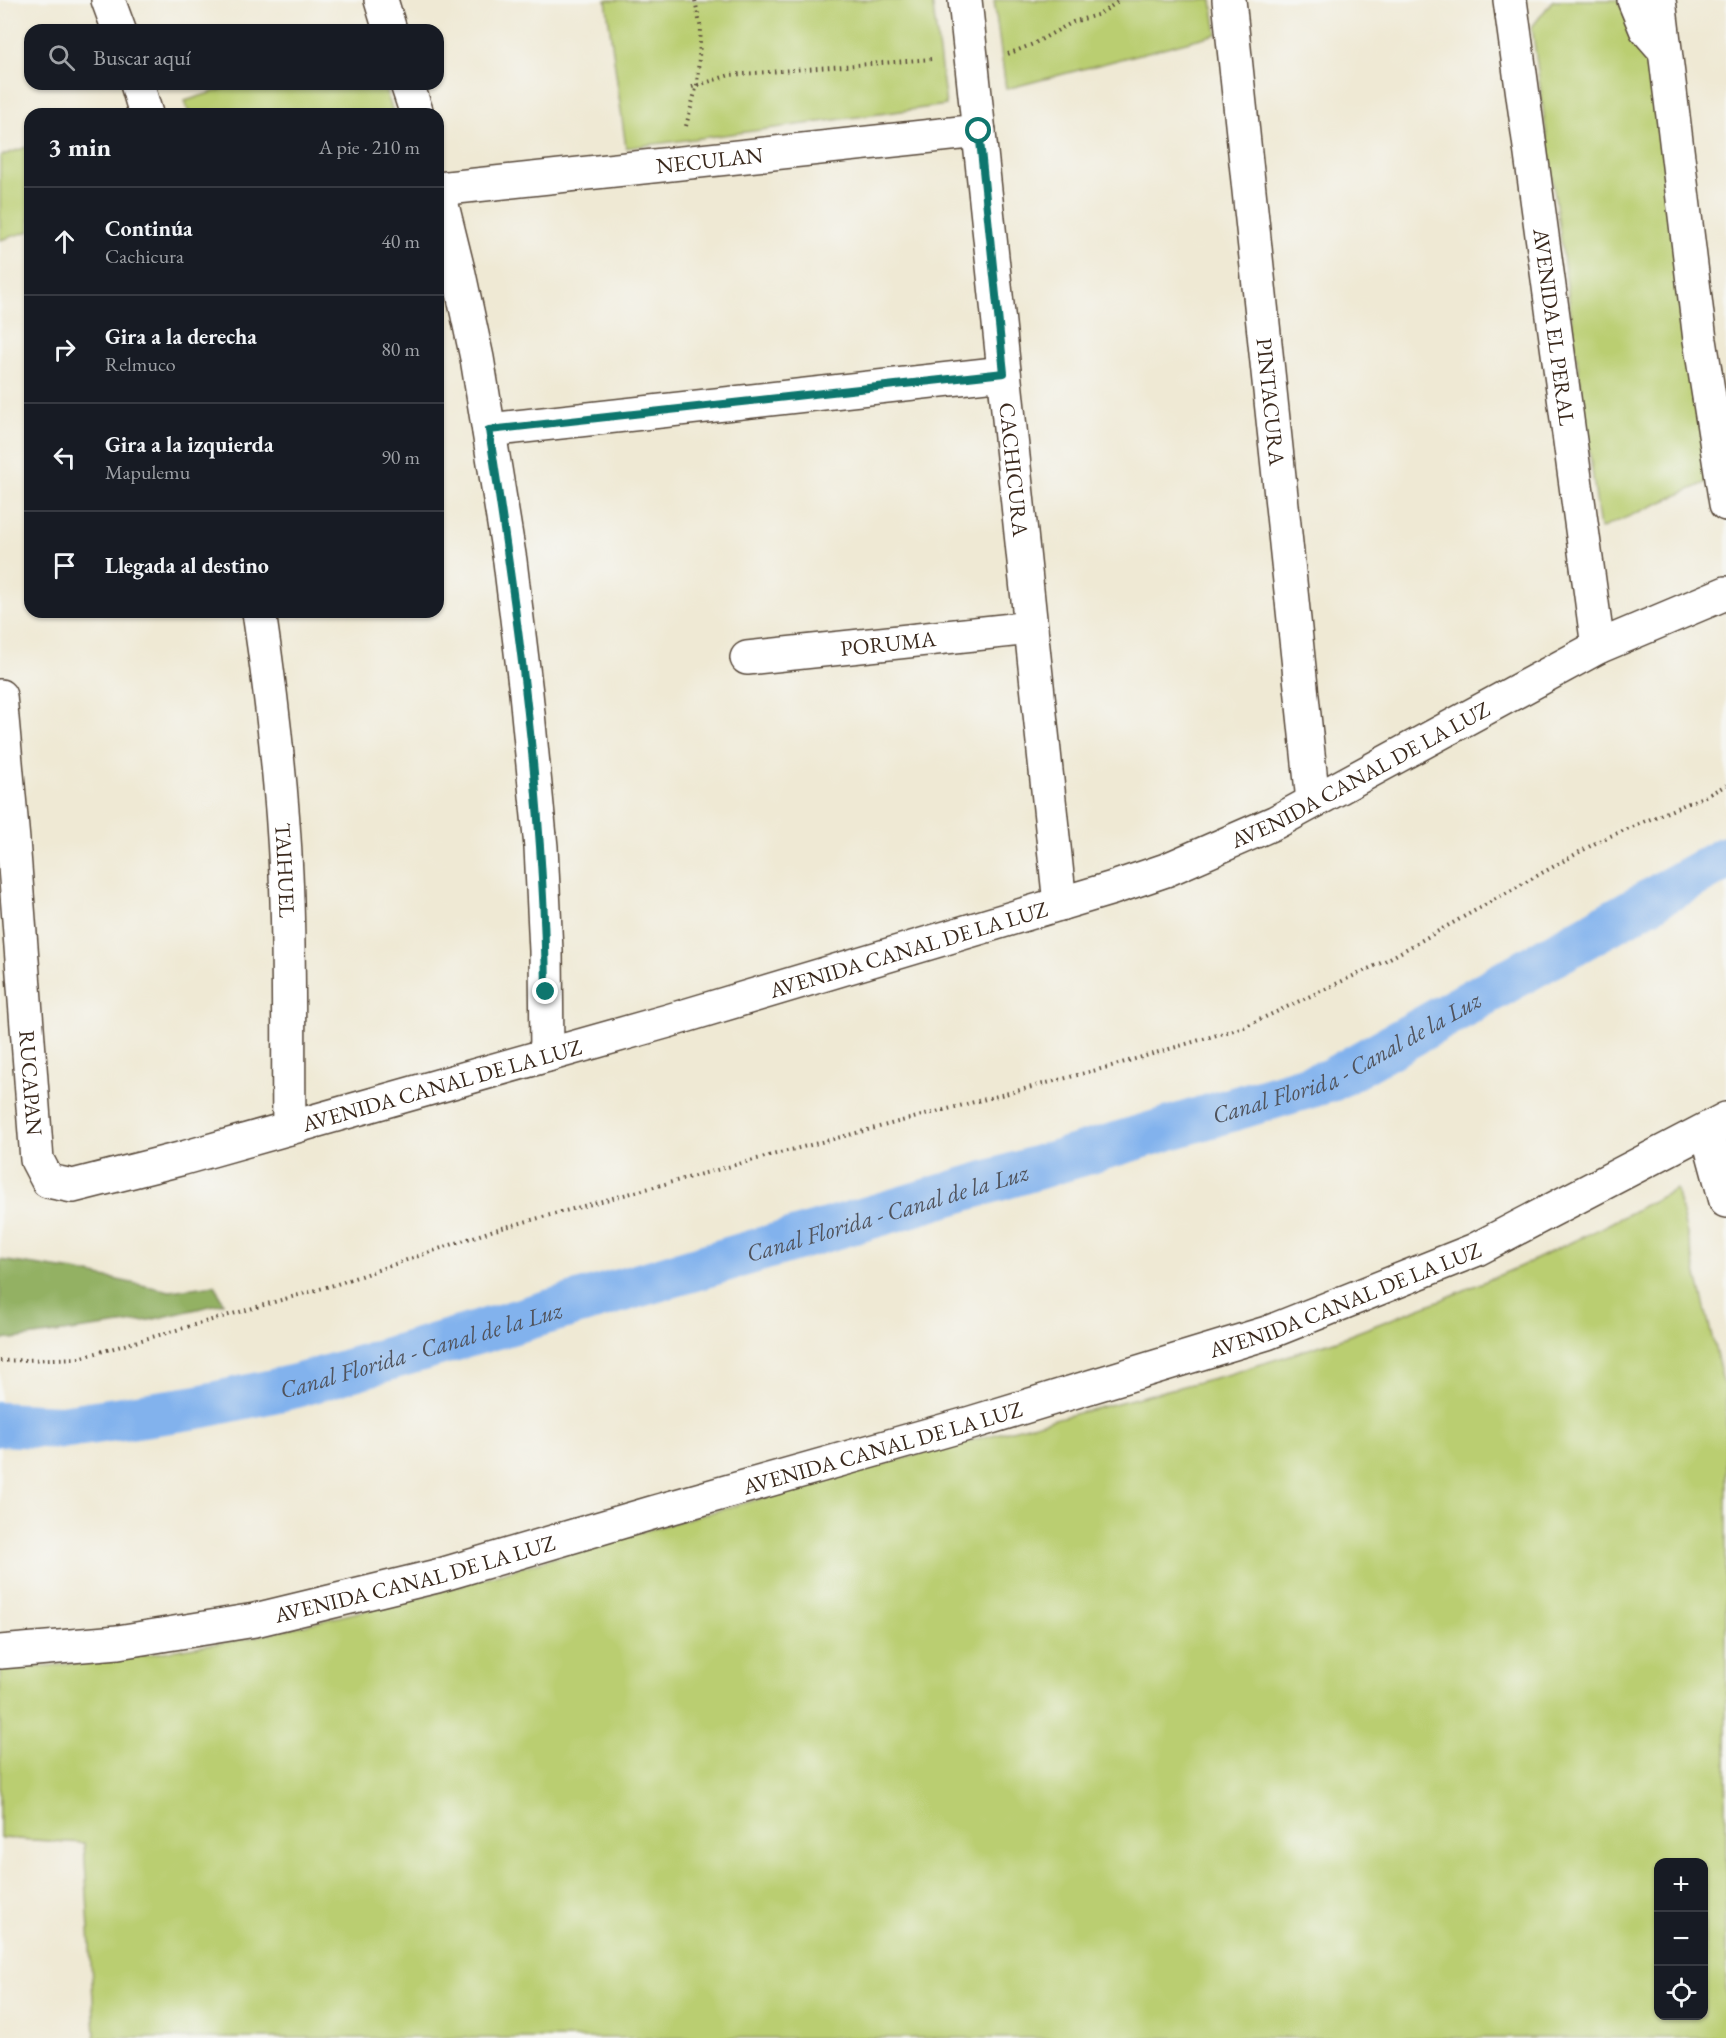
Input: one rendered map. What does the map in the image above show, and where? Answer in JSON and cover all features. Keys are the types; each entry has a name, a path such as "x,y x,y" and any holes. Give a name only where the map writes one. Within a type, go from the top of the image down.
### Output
{"street":[{"path":"108,0 116,24"},
{"path":"381,0 388,24"},
{"name":"CACHICURA","path":"965,0 1060,904"},
{"name":"PINTACURA","path":"1229,0 1313,801"},
{"path":"1634,0 1646,30 1665,51"},
{"path":"1659,0 1700,340 1726,504"},
{"name":"AVENIDA EL PERAL","path":"1512,2 1598,648"},
{"path":"139,90 144,108"},
{"path":"409,90 415,108"},
{"name":"NECULAN","path":"444,188 979,131"},
{"path":"444,213 477,358 510,561 541,847 547,1055"},
{"path":"489,430 1004,373"},
{"name":"AVENIDA CANAL DE LA LUZ","path":"48,1181 73,1186 180,1159 547,1055 1113,888 1177,865 1276,822 1598,648 1726,593"},
{"name":"TAIHUEL","path":"260,618 279,774 286,873 289,972 288,1128"},
{"name":"PORUMA","path":"747,658 1031,628"},
{"name":"RUCAPAN","path":"0,696 37,1160 48,1181"},
{"path":"1716,1125 1726,1201"},
{"name":"AVENIDA CANAL DE LA LUZ","path":"0,1652 118,1642 255,1620 437,1576 971,1423 1233,1344 1267,1333 1475,1250 1716,1125"}],"path":[{"path":"675,164 695,86 701,29 695,0"},
{"path":"695,86 730,75 898,61 994,57 1017,52 1073,22 1100,14 1120,0"},
{"path":"0,1361 79,1358 338,1284 491,1231 1108,1067 1244,1027 1383,962 1601,840 1726,785"}],"green space":[{"path":"606,0 932,0 946,105 626,148"},
{"path":"994,0 1212,0 1217,34 1006,89"},
{"path":"1553,0 1619,0 1637,46 1653,63 1710,481 1600,529 1532,27"},
{"path":"219,90 385,90 392,108 187,108 185,101"},
{"path":"24,148 24,233 0,240 0,156"},
{"path":"1676,1189 1726,1394 1726,2038 94,2038 84,1843 0,1838 0,1670 114,1660 246,1639 421,1597 630,1535 934,1450 1230,1374 1337,1340 1521,1266"},
{"path":"0,1260 75,1271 170,1291 215,1285 223,1303 150,1320 0,1339"}],"waterway":[{"name":"Canal Florida - Canal de la Luz","path":"0,1424 61,1427 198,1407 296,1386 1331,1080 1726,858"}],"route":[{"path":"546,992 541,847 534,770 510,561 489,430 1004,373 979,131"}]}
